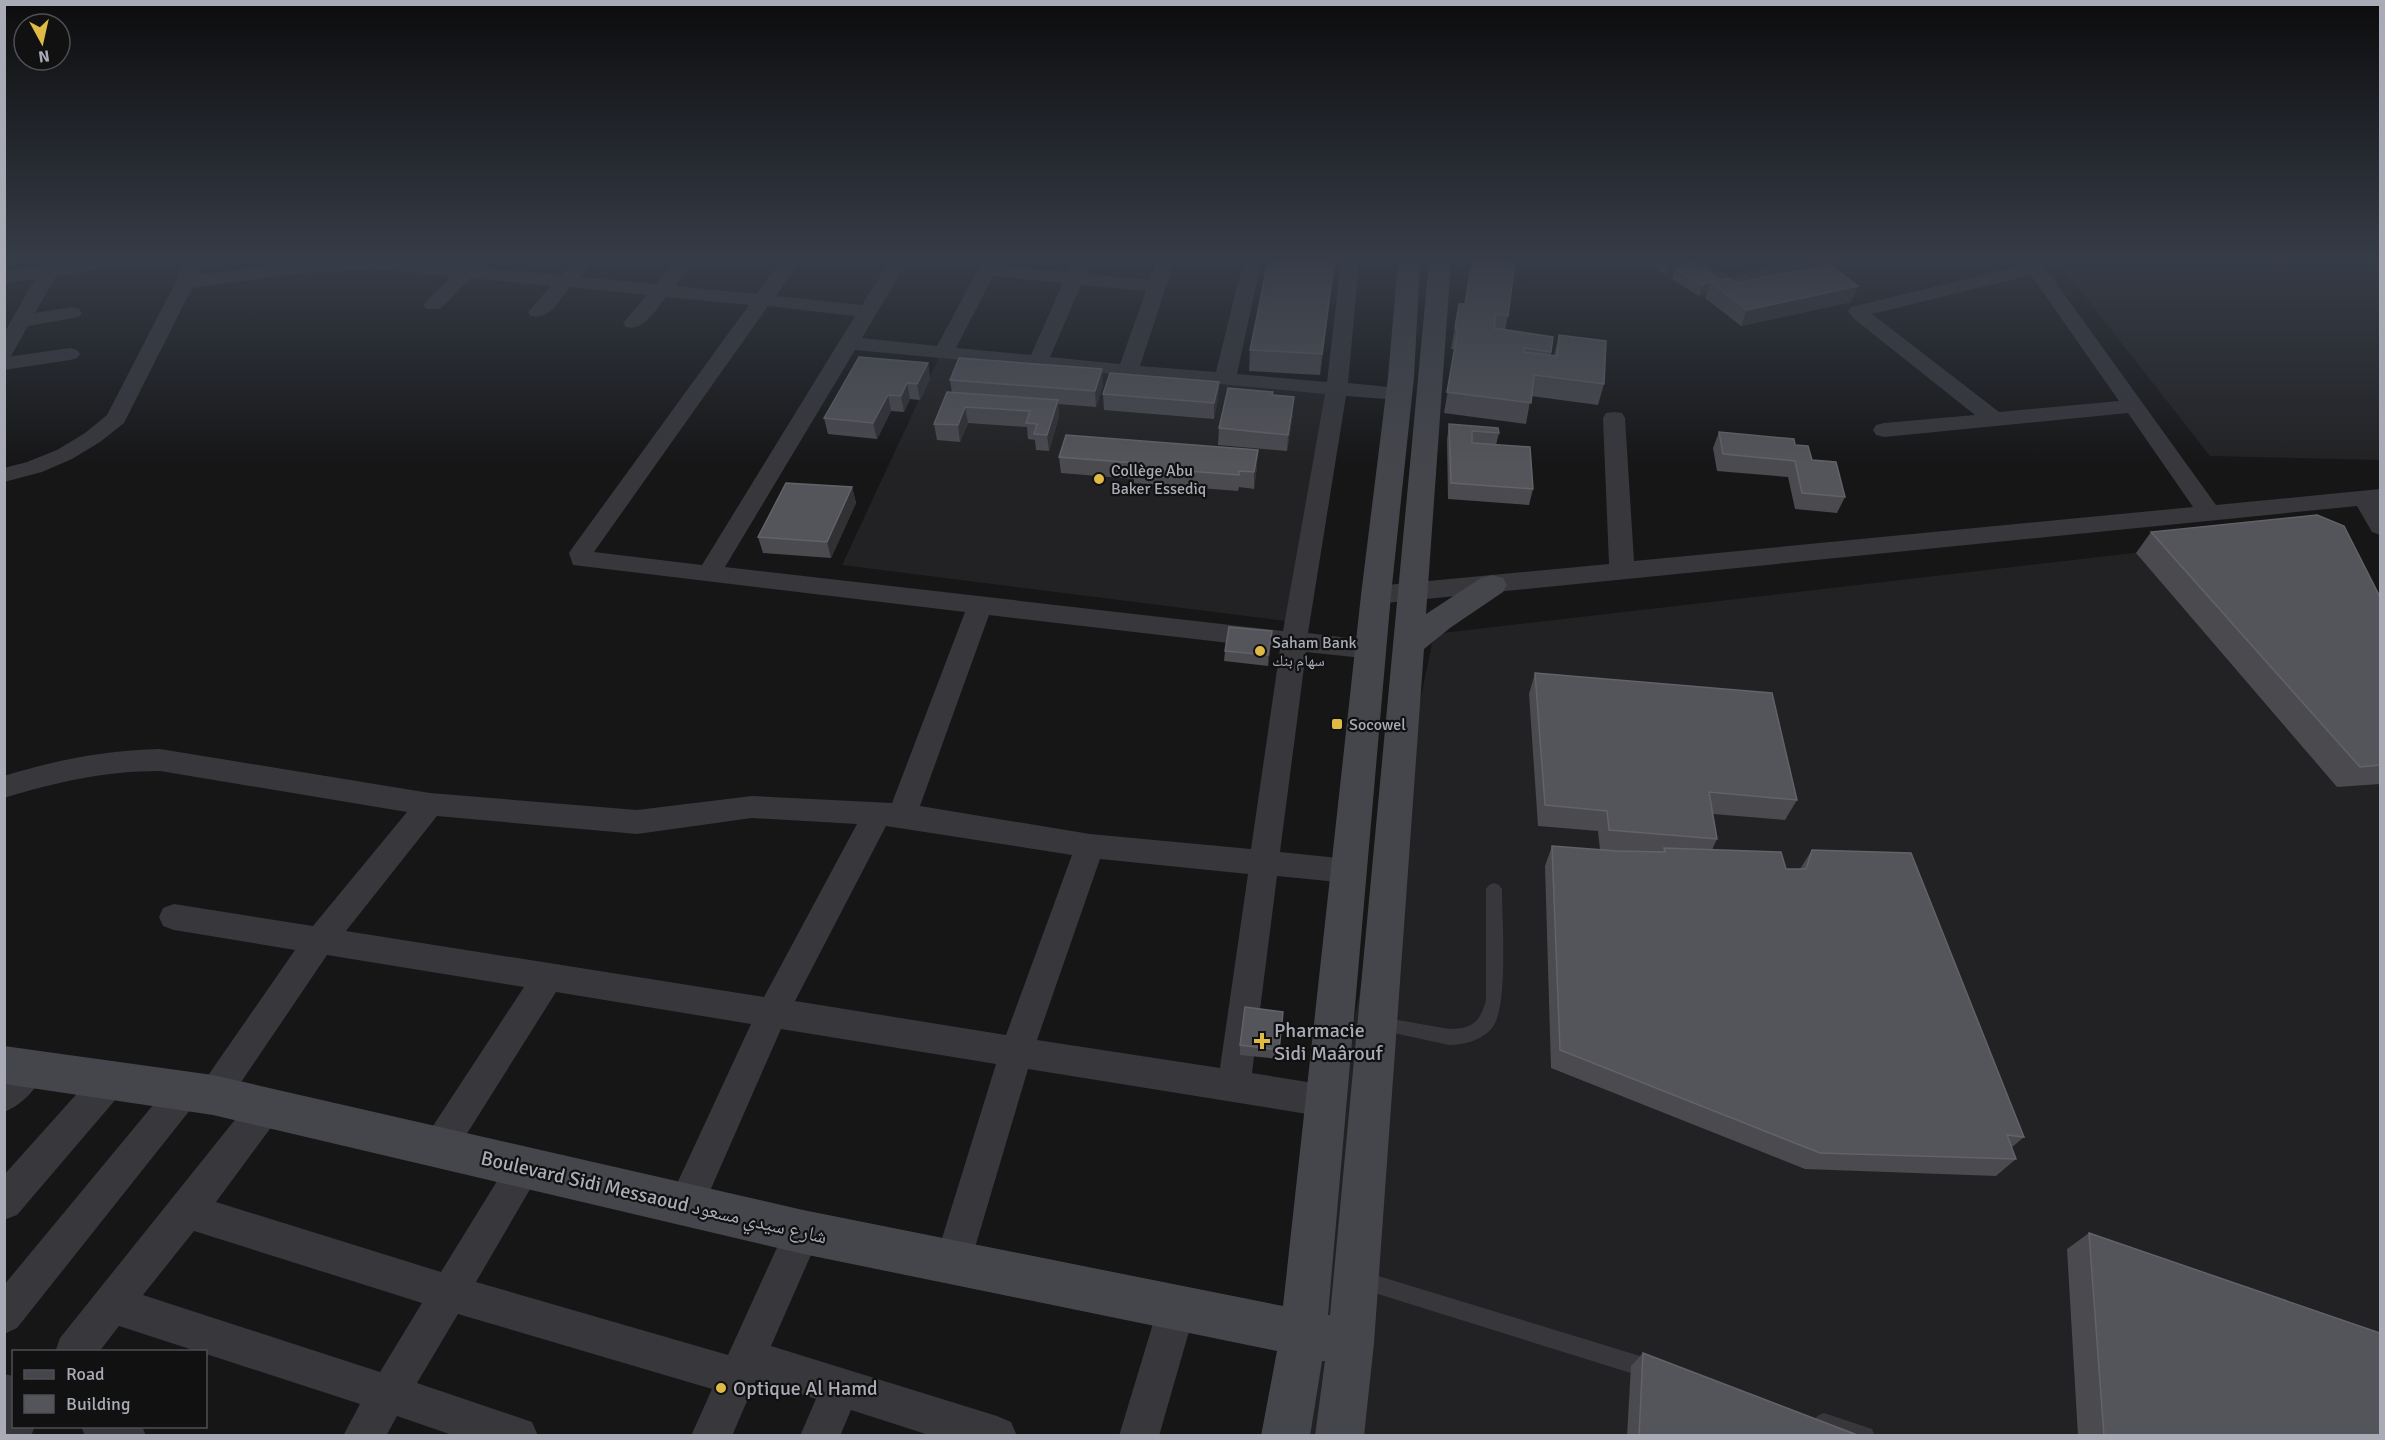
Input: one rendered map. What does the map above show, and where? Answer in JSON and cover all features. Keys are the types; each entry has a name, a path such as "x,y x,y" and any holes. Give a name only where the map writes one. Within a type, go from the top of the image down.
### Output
{"street":[{"path":"4,352 17,329"},
{"path":"4,475 39,464 66,452 102,431 116,418 161,329"},
{"path":"741,329 580,553 582,559 1294,642 1389,648 1439,620 1492,585"},
{"path":"710,573 857,329"},
{"path":"944,352 956,329"},
{"path":"1038,362 1053,329"},
{"path":"1128,371 1142,329"},
{"path":"1225,379 1236,329"},
{"path":"1234,1084 1294,642 1337,388 1343,329"},
{"path":"1339,1436 1351,1343 1378,1023 1389,648 1376,595 1399,394 1404,329"},
{"path":"1285,1436 1303,1335 1348,871 1389,648 1411,591 1434,329"},
{"path":"1879,329 1994,419"},
{"path":"2079,329 2209,512"},
{"path":"849,342 1128,371 1399,394"},
{"path":"4,364 70,354"},
{"path":"1884,430 2133,406"},
{"path":"1614,418 1622,572"},
{"path":"1376,595 2373,497 2380,527"},
{"path":"686,1203 772,1013 890,815 980,606"},
{"path":"4,787 54,771 91,764 123,759 160,760 430,804 637,822 752,807 786,807 890,815 1090,846 1348,871"},
{"path":"4,1316 199,1093 430,804"},
{"path":"954,1261 1017,1050 1090,846"},
{"path":"174,917 548,978 1234,1084 1326,1101"},
{"path":"439,1148 548,978"},
{"name":"Boulevard Sidi Messaoud شارع سيدي مسعود","path":"13,1076 110,1081 199,1093 686,1203 803,1232 1351,1343"},
{"path":"4,1202 110,1081"},
{"path":"76,1350 187,1211 266,1107"},
{"path":"363,1436 525,1167"},
{"path":"187,1211 449,1293 743,1368 840,1387 932,1426 997,1436"},
{"path":"711,1436 803,1232"},
{"path":"111,1304 518,1436"},
{"path":"1139,1436 1178,1308"},
{"path":"820,1436 840,1387"},
{"path":"106,1428 126,1436"}],"lane":[{"path":"1378,1023 1449,1036 1461,1036 1482,1028 1493,1010 1494,889"},
{"path":"1356,1278 1672,1376"},
{"path":"1808,1418 1864,1436"}],"shaded area":[{"path":"2111,329 2380,329 2380,460 2210,456"},
{"name":"Collège Abu Baker Essediq","path":"939,357 1330,392 1294,622 842,565"},
{"path":"2332,530 2380,630 2380,1435 1268,1436 1434,634"}],"building":[{"path":"1254,329 1325,329 1322,354 1250,350"},
{"path":"1458,329 1502,329 1553,337 1551,352 1524,348 1524,352 1557,356 1559,335 1606,341 1604,384 1534,375 1531,403 1447,392"},
{"path":"859,357 928,363 917,384 907,383 901,396 888,395 873,423 824,418"},
{"path":"959,358 1102,369 1095,391 950,380"},
{"path":"1110,373 1219,382 1214,403 1103,394"},
{"path":"1228,388 1273,392 1272,395 1294,397 1288,435 1219,428"},
{"path":"947,392 1058,400 1047,435 1034,434 1037,424 1026,423 1030,411 965,407 958,425 934,424"},
{"path":"1449,424 1498,428 1499,433 1472,431 1472,443 1530,447 1533,489 1451,483"},
{"path":"1719,432 1794,439 1795,445 1808,446 1812,460 1836,462 1845,497 1802,493 1795,461 1723,454"},
{"path":"1066,435 1258,450 1254,472 1239,471 1239,475 1134,467 1135,463 1059,457"},
{"path":"786,483 852,487 827,542 758,537"},
{"path":"2317,515 2344,526 2380,597 2380,765 2360,767 2151,532"},
{"path":"1229,627 1272,631 1268,655 1225,651"},
{"path":"1535,673 1772,693 1797,800 1709,792 1717,839 1609,830 1607,811 1545,805"},
{"path":"1552,846 1617,851 1665,852 1664,848 1781,852 1786,869 1806,869 1812,850 1911,853 2024,1137 2007,1135 2016,1159 1820,1153 1560,1050"},
{"path":"1245,1007 1283,1012 1279,1050 1240,1045"},
{"path":"2089,1233 2380,1333 2380,1436 2104,1436"},
{"path":"1643,1353 1860,1436 1639,1436"}],"place":[{"name":"Collège Abu Baker Essediq","path":"1099,479"},
{"name":"Saham Bank سهام بنك","path":"1260,651"},
{"name":"Socowel","path":"1337,724"},
{"name":"Pharmacie Sidi Maârouf","path":"1262,1041"},
{"name":"Optique Al Hamd","path":"721,1388"}]}
